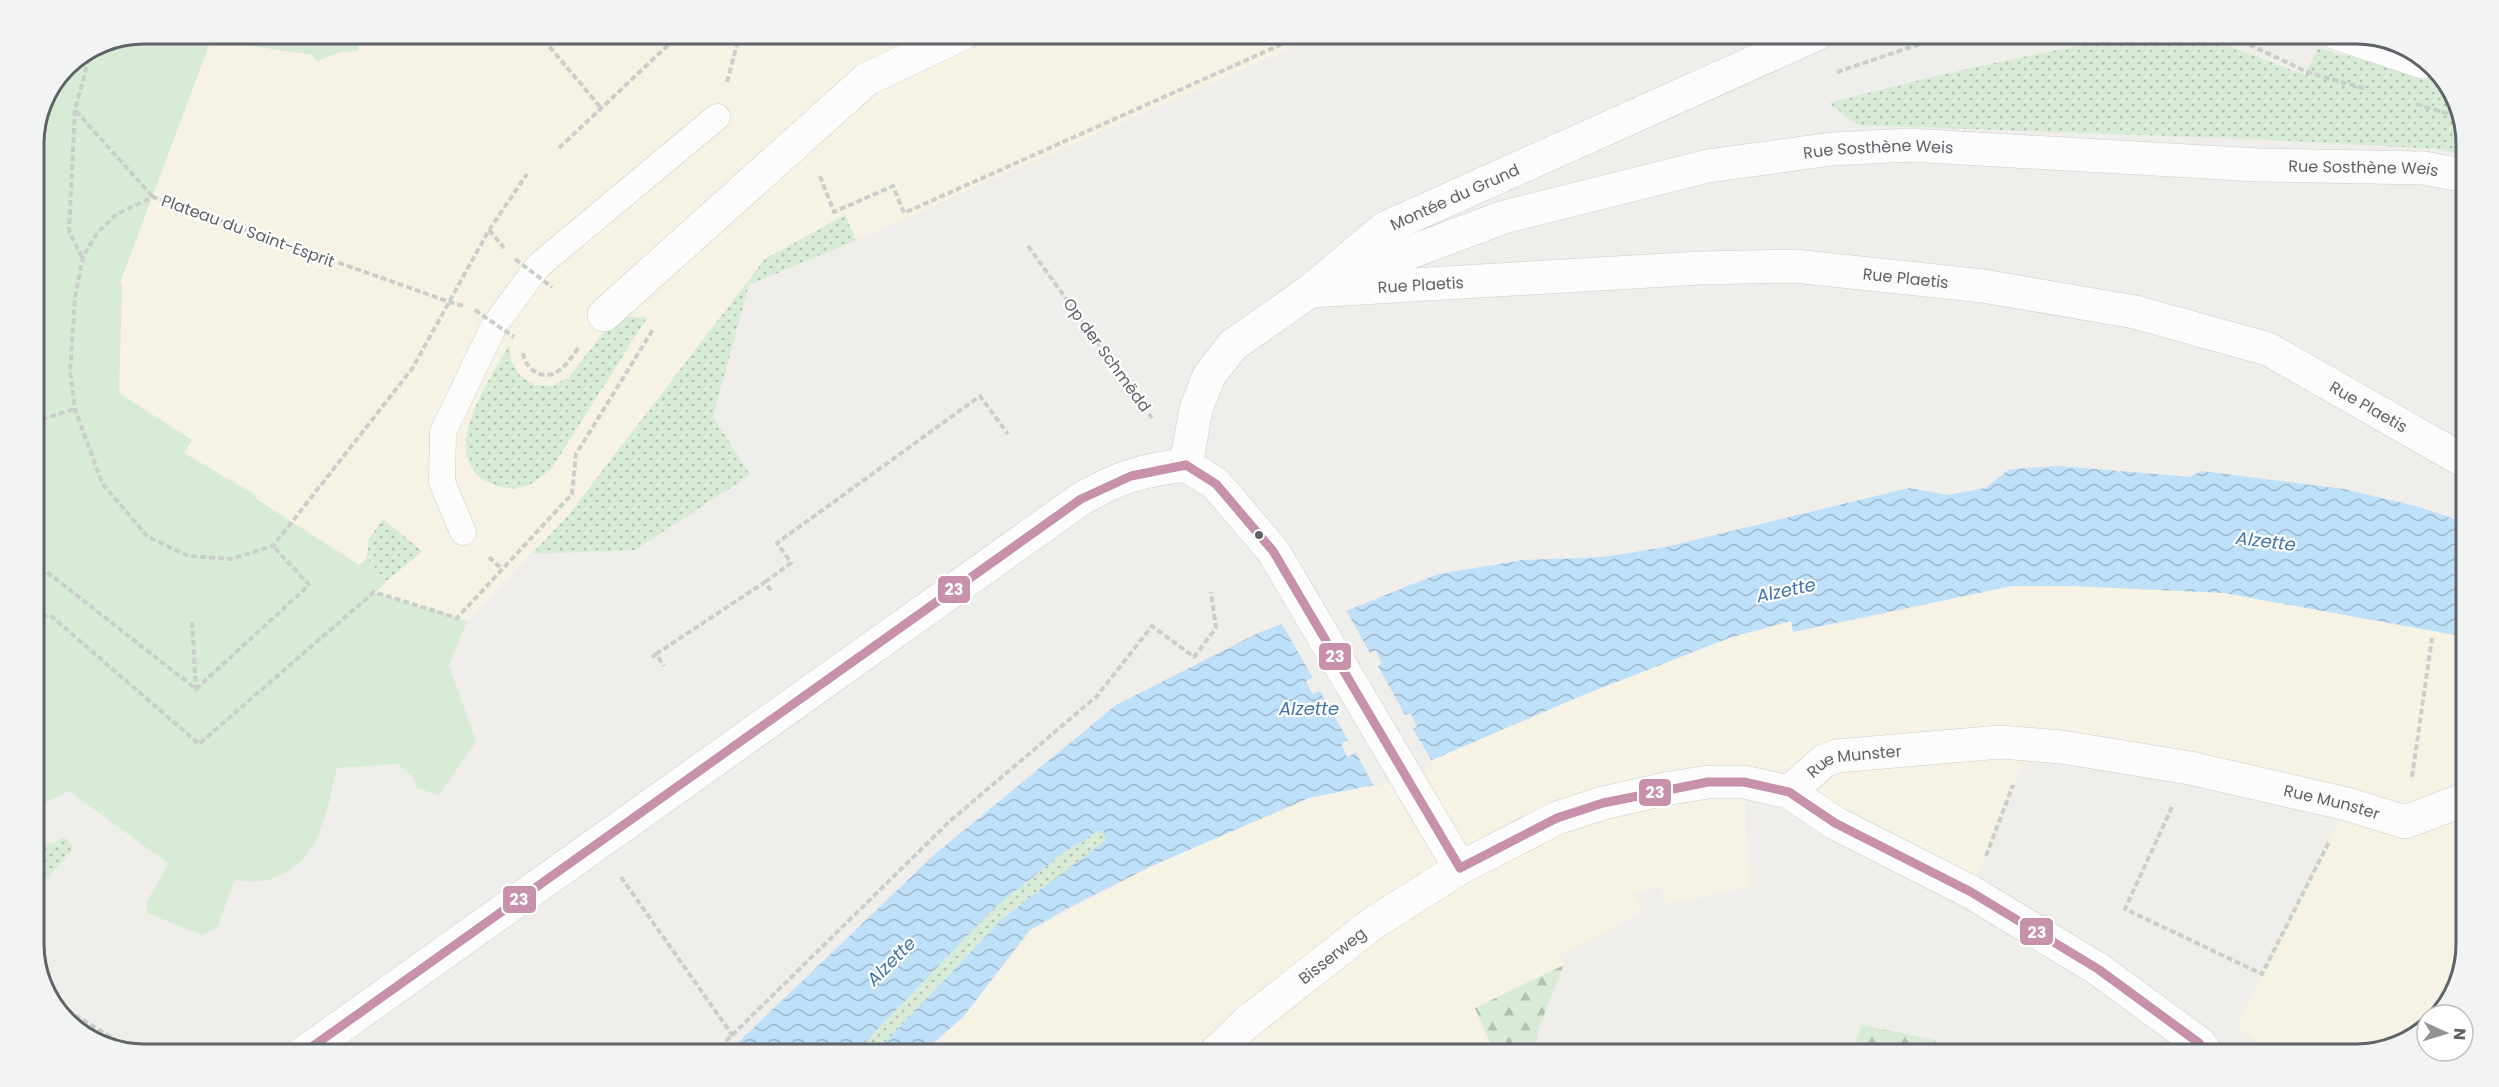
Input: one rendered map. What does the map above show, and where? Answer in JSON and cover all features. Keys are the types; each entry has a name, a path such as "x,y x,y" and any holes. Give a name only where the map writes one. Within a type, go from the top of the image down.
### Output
{"street":[{"path":"604,315 867,79 941,44"},
{"name":"Montée du Grund","path":"1186,465 1196,410 1209,376 1233,345 1310,291 1385,228 1795,44"},
{"path":"2371,45 2402,55"},
{"name":"Rue Sosthène Weis","path":"1310,291 1504,217 1708,166 1832,149 1909,145 2258,165 2424,168 2455,174"},
{"name":"Rue Plaetis","path":"1310,291 1700,268 1795,266 1983,286 2135,312 2268,349 2455,456"},
{"path":"316,1044 1081,499 1116,479 1156,468 1186,465 1216,484 1239,508 1273,551 1460,868"},
{"name":"Rue Munster","path":"1460,868 1557,818 1603,803 1654,791 1708,782 1744,782 1789,792 1824,761 1837,756 2000,742 2062,747 2190,768 2347,804 2405,822"},
{"path":"1789,792 1835,824 1971,892 2098,969 2199,1044"},
{"path":"2405,822 2456,803"},
{"name":"Bisserweg","path":"1224,1044 1245,1024 1372,924 1460,868"}],"lane":[{"path":"462,532 442,482 443,432 494,326 538,266 717,117"}],"path":[{"path":"547,44 602,108"},
{"path":"559,148 669,44"},
{"path":"717,117 737,44"},
{"path":"843,209 893,186 904,213 1282,44"},
{"path":"83,258 69,231 75,110 88,60"},
{"path":"75,110 153,197"},
{"path":"196,689 309,585 273,546 412,369 447,301 489,230 527,174"},
{"name":"Plateau du Saint-Esprit","path":"273,546 231,560 188,556 147,536 102,483 75,409 70,372 75,297 83,258 98,233 117,214 153,197 475,310 514,338"},
{"path":"489,230 514,259 552,287"},
{"name":"Op der Schmëdd","path":"1028,246 1186,465"},
{"path":"44,616 50,615 199,744 374,592 457,618 572,494 576,454 655,325"},
{"path":"524,345 523,356 528,366 536,373 547,375 558,372"},
{"path":"664,666 654,656 791,563 777,543 980,396 1008,434"},
{"path":"44,419 75,409"},
{"path":"44,570 196,689"},
{"path":"765,582 772,592"},
{"path":"724,1044 950,821 1097,696 1152,626 1194,657 1216,628 1211,592"},
{"path":"192,622 196,689"},
{"path":"2405,822 2433,638"},
{"path":"2190,768 2125,909 2262,974 2347,804"},
{"path":"1990,846 2007,801"},
{"path":"596,843 733,1036"},
{"path":"73,1014 106,1036"}],"shaded area":[{"path":"210,44 238,44 313,55 317,61 341,52 358,51 358,44 1299,44 856,240 846,215 765,259 570,513 467,621 374,592 422,552 369,539 367,558 359,565 184,453 191,441 119,393 122,284 120,283"},
{"path":"2012,586 2071,586 2224,593 2456,635 2456,944 2454,963 2439,999 2436,1003 2415,1003 2415,1024 2394,1036 2369,1043 2258,1044 2238,1026 2347,804 2029,745 1971,892 1744,782 1749,887 1667,904 1660,886 1634,894 1641,912 1559,956 1564,965 1475,1008 1491,1044 932,1044 963,1017 1031,930 1152,866 1309,798 1374,785 1576,698 1729,638 1792,621 1793,631 1845,623"}],"green space":[{"path":"210,44 120,283 122,284 119,393 192,440 184,453 256,495 255,498 359,565 367,558 386,582 375,593 467,621 449,665 476,742 439,795 416,788 415,779 398,764 337,768 320,832 303,859 291,869 271,879 256,882 235,879 217,928 202,935 147,913 147,901 169,864 69,791 44,803 44,137 47,118 54,99 64,83 78,68 93,57 124,45"},
{"path":"238,44 358,44 358,51 341,52 317,61 313,55"},
{"path":"2089,44 2224,44 2305,75 2318,48 2431,78 2439,88 2450,111 2454,124 2455,153 2438,149 2251,139 1857,125 1829,103 1909,82"},
{"path":"845,215 856,240 749,285 713,416 750,475 635,550 532,554 570,513 765,259"},
{"path":"604,315 647,318 551,469 533,483 520,488 498,486 478,475 468,460 466,442 470,422 489,380 509,345 511,360 519,375 535,385 552,386 569,377 603,333"},
{"path":"383,519 422,551 386,582 367,558 369,539"},
{"path":"1098,831 1103,831 1107,840 1002,919 883,1044 864,1044 994,908 1063,853"},
{"path":"64,837 74,848 44,882 44,842 51,844"},
{"path":"1564,965 1539,1027 1536,1044 1491,1044 1475,1008"},
{"path":"1862,1025 1935,1040 1937,1044 1855,1044"}],"water":[{"name":"Alzette","path":"2059,466 2190,477 2201,471 2344,489 2416,506 2455,519 2456,635 2224,593 2071,586 2012,586 1793,632 1791,621 1729,638 1576,698 1374,785 1309,798 1152,866 1030,930 963,1017 932,1044 883,1044 1002,919 1106,840 1103,831 1098,831 1063,853 994,908 864,1044 736,1044 934,855 1116,705 1258,633 1282,624 1346,611 1438,574 1523,560 1603,557 1666,547 1909,488 1948,495 1985,488 2010,469"}],"pier":[{"path":"1345,608 1370,653 1376,650 1382,664 1378,666 1405,715 1411,713 1417,727 1413,729 1434,765 1375,788 1356,753 1347,757 1341,743 1348,740 1320,691 1312,694 1306,681 1313,678 1280,621"}],"transit line":[{"name":"23","path":"1186,465 1216,484 1273,551 1460,868"},
{"name":"23","path":"316,1044 1081,499 1131,476 1186,465"},
{"name":"23","path":"1460,868 1557,818 1603,803 1708,782 1744,782 1789,792 1835,823 1971,892 2098,969 2200,1044"}]}
